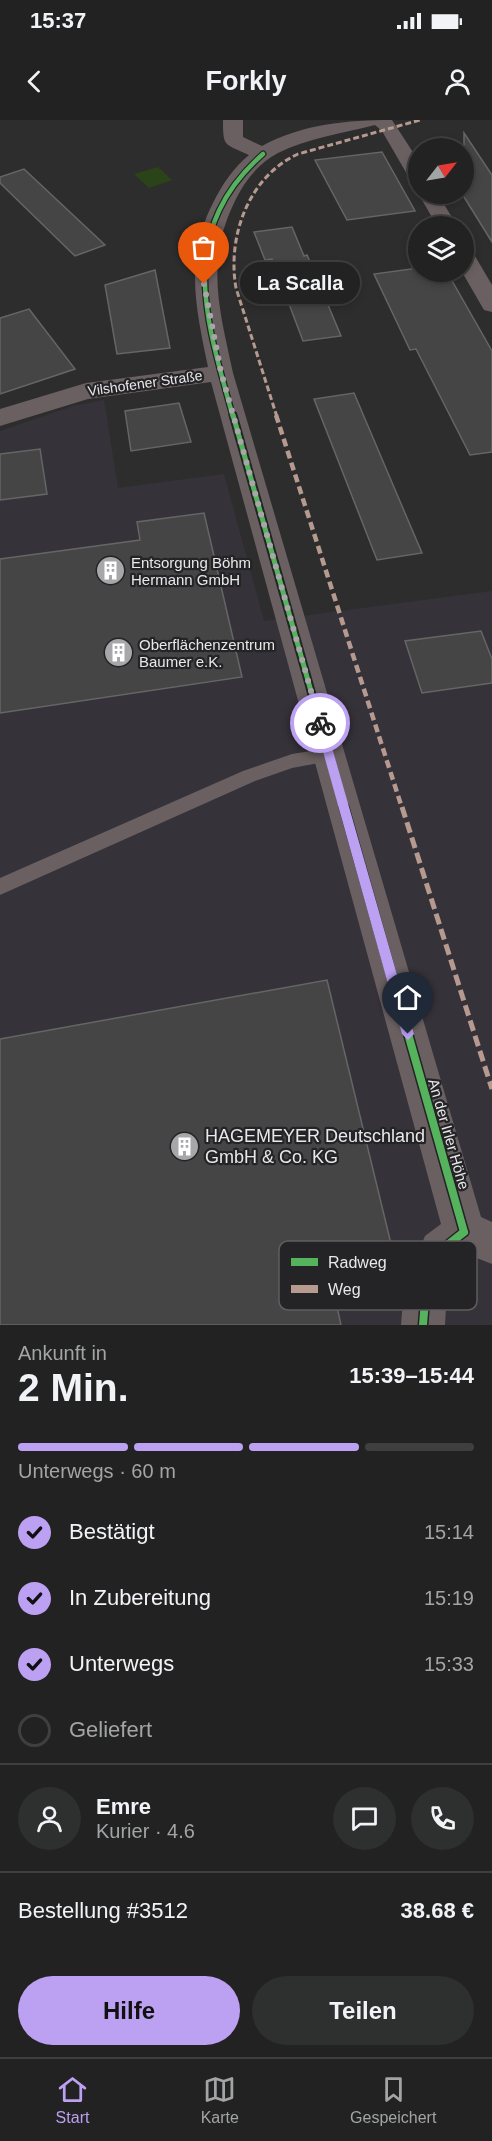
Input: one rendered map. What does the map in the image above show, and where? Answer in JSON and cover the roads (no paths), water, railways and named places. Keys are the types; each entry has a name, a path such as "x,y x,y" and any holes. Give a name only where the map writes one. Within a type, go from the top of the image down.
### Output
{"street":[{"path":"233,120 233,140 263,154 306,138 371,120"},
{"path":"381,120 390,128 408,160"},
{"name":"An der Irler Höhe","path":"263,154 252,162 232,187 220,208 208,239 204,284 221,372 329,755 478,1238"},
{"path":"474,274 492,305"},
{"name":"Vilshofener Straße","path":"0,418 86,391 221,372"},
{"name":"An der Irler Höhe","path":"423,1325 424,1310"}],"lane":[{"path":"0,887 249,776 292,761 329,755"}],"place":[{"name":"La Scalla","path":"204,284"},
{"name":"Entsorgung Böhm Hermann GmbH","path":"110,571"},
{"name":"Oberflächenzentrum Baumer e.K.","path":"118,653"},
{"name":"HAGEMEYER Deutschland GmbH & Co. KG","path":"184,1146"}]}
